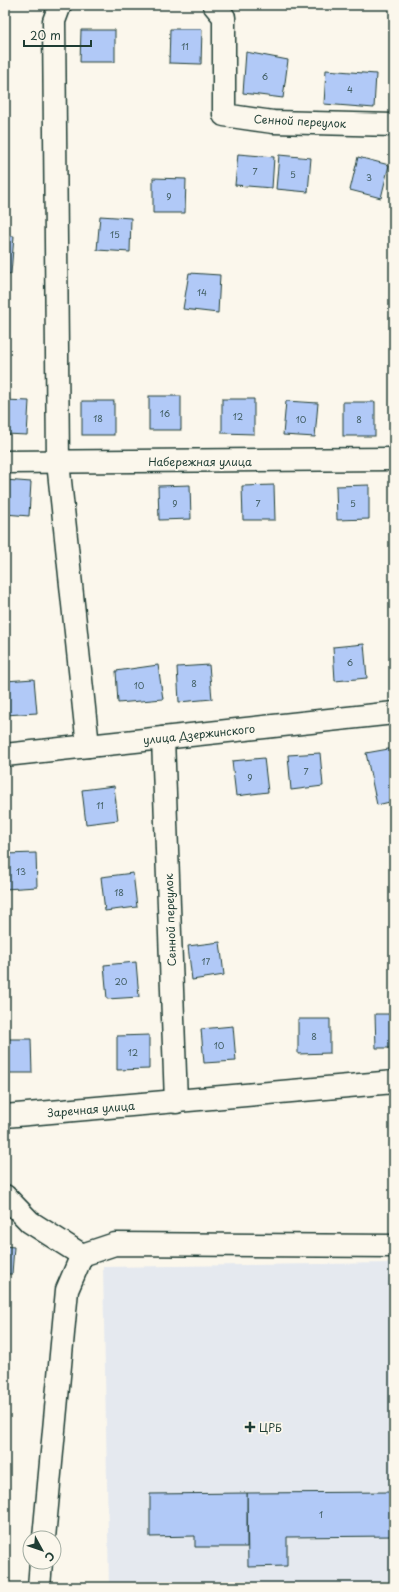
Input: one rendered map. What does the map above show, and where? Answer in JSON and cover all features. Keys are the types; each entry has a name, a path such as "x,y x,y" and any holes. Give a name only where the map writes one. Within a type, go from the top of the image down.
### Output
{"street":[{"path":"60,5 54,21 58,462 88,746"},
{"name":"Сенной переулок","path":"214,5 224,17 224,115 273,122 394,125"},
{"name":"Набережная улица","path":"5,462 394,460"},
{"name":"улица Дзержинского","path":"5,755 394,713"},
{"name":"Сенной переулок","path":"164,738 176,1102"},
{"name":"Заречная улица","path":"5,1116 394,1082"},
{"path":"5,1196 30,1222 82,1255"},
{"path":"45,1530 67,1290 82,1255 115,1244 394,1246"},
{"path":"39,1587 40,1570"}],"shaded area":[{"name":"ЦРБ","path":"394,1263 394,1587 109,1587 103,1267"}],"building":[{"path":"170,29 202,29 201,64 169,63"},
{"path":"81,30 115,30 115,62 80,62"},
{"path":"246,52 288,60 283,98 243,93"},
{"path":"326,70 376,74 374,108 324,104"},
{"path":"238,154 274,157 272,188 235,185"},
{"path":"279,155 311,158 308,192 276,189"},
{"path":"358,157 389,165 381,198 350,190"},
{"path":"153,178 186,179 185,213 153,213"},
{"path":"100,216 131,218 130,252 97,250"},
{"path":"5,236 14,236 11,274 5,273"},
{"path":"189,273 220,275 218,313 183,309"},
{"path":"149,396 181,396 181,430 149,430"},
{"path":"222,399 254,399 254,434 222,433"},
{"path":"5,400 29,401 27,435 5,434"},
{"path":"82,401 114,401 114,435 82,435"},
{"path":"286,401 318,403 315,437 283,435"},
{"path":"343,402 375,402 375,436 343,436"},
{"path":"5,480 31,482 29,516 5,514"},
{"path":"190,485 191,519 159,520 158,486"},
{"path":"274,485 275,520 243,520 242,486"},
{"path":"369,485 369,519 337,520 336,486"},
{"path":"364,644 367,678 335,681 333,647"},
{"path":"158,665 163,699 118,703 116,671"},
{"path":"209,665 212,699 179,702 177,667"},
{"path":"34,679 37,713 5,715 5,681"},
{"path":"394,748 394,801 377,805 366,753"},
{"path":"320,753 323,786 291,790 288,755"},
{"path":"264,758 268,792 236,796 232,761"},
{"path":"114,786 118,820 86,824 82,790"},
{"path":"36,853 37,887 5,889 5,854"},
{"path":"133,873 137,907 105,911 101,877"},
{"path":"220,942 224,975 192,980 188,946"},
{"path":"136,962 139,997 107,999 104,965"},
{"path":"375,1014 394,1014 394,1048 376,1048"},
{"path":"298,1019 330,1019 330,1053 298,1054"},
{"path":"233,1026 236,1061 204,1063 201,1029"},
{"path":"149,1035 149,1069 117,1070 117,1036"},
{"path":"5,1039 31,1039 32,1073 5,1073"},
{"path":"5,1246 14,1247 12,1274 5,1274"},
{"path":"394,1492 394,1536 287,1537 287,1566 248,1567 247,1493"},
{"path":"247,1493 247,1547 195,1547 195,1536 150,1537 150,1494"}],"place":[{"name":"ЦРБ","path":"250,1427"}]}
